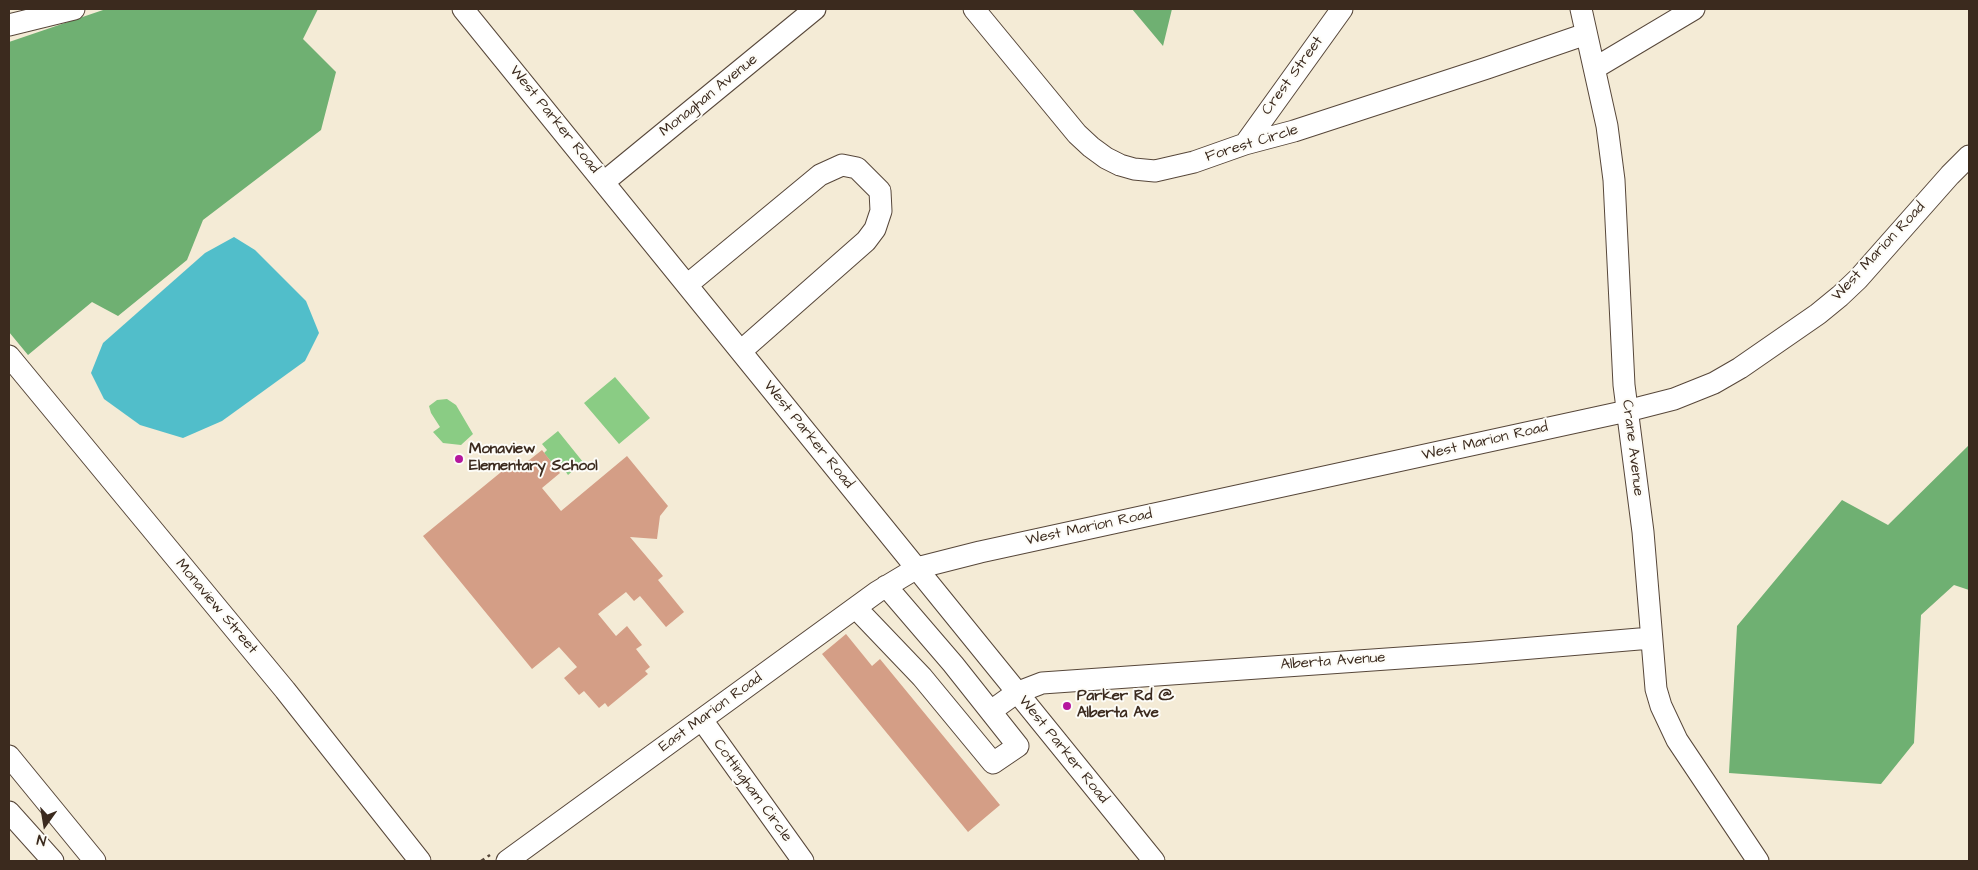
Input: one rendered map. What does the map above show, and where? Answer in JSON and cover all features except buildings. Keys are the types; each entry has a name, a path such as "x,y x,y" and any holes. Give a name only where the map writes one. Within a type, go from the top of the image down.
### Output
{"street":[{"path":"9,25 74,9"},
{"name":"West Parker Road","path":"463,9 1154,861"},
{"name":"Monaghan Avenue","path":"604,182 815,9"},
{"name":"Forest Circle","path":"974,9 1077,134 1091,147 1120,165 1134,169 1155,171 1173,168 1245,144 1294,131 1586,34"},
{"name":"Crest Street","path":"1245,144 1342,9"},
{"name":"Crane Avenue","path":"1581,9 1607,126 1614,180 1624,385 1643,532 1656,689 1668,724 1758,861"},
{"path":"1595,68 1694,9"},
{"name":"West Marion Road","path":"917,568 980,552 1674,399 1714,383 1740,368 1818,314 1858,279 1969,156"},
{"path":"688,286 820,175 842,165 857,168 880,191 881,211 875,228 866,241 741,351"},
{"name":"Monaview Street","path":"9,356 285,690 420,861"},
{"name":"East Marion Road","path":"506,861 886,586 917,568"},
{"path":"856,608 922,677 993,763 1018,746 953,664 886,586"},
{"name":"Alberta Avenue","path":"991,712 1016,693 1042,683 1473,653 1651,638"},
{"path":"897,649 933,640"},
{"path":"953,664 978,644"},
{"name":"Cottingham Circle","path":"702,720 803,861"},
{"path":"9,756 94,861"},
{"path":"9,812 53,861"}],"green space":[{"path":"106,9 318,9 303,39 336,72 321,130 203,220 187,260 118,316 92,302 28,355 9,332 9,42"},
{"path":"1132,9 1172,9 1163,46"},
{"path":"615,377 650,418 619,444 584,403"},
{"path":"447,399 456,405 473,434 461,445 443,443 433,432 440,427 429,406 437,400"},
{"path":"558,431 583,462 568,475 563,468 559,471 544,453 547,450 542,444"},
{"path":"1969,445 1969,590 1954,585 1921,615 1914,743 1881,784 1729,773 1737,626 1842,500 1888,525"}],"water":[{"path":"234,237 255,250 306,301 319,333 305,361 222,421 183,438 140,425 104,399 91,373 103,343 205,253"}],"place":[{"name":"Monaview Elementary School","path":"459,459"},
{"name":"Parker Rd @ Alberta Ave","path":"1067,706"}]}
